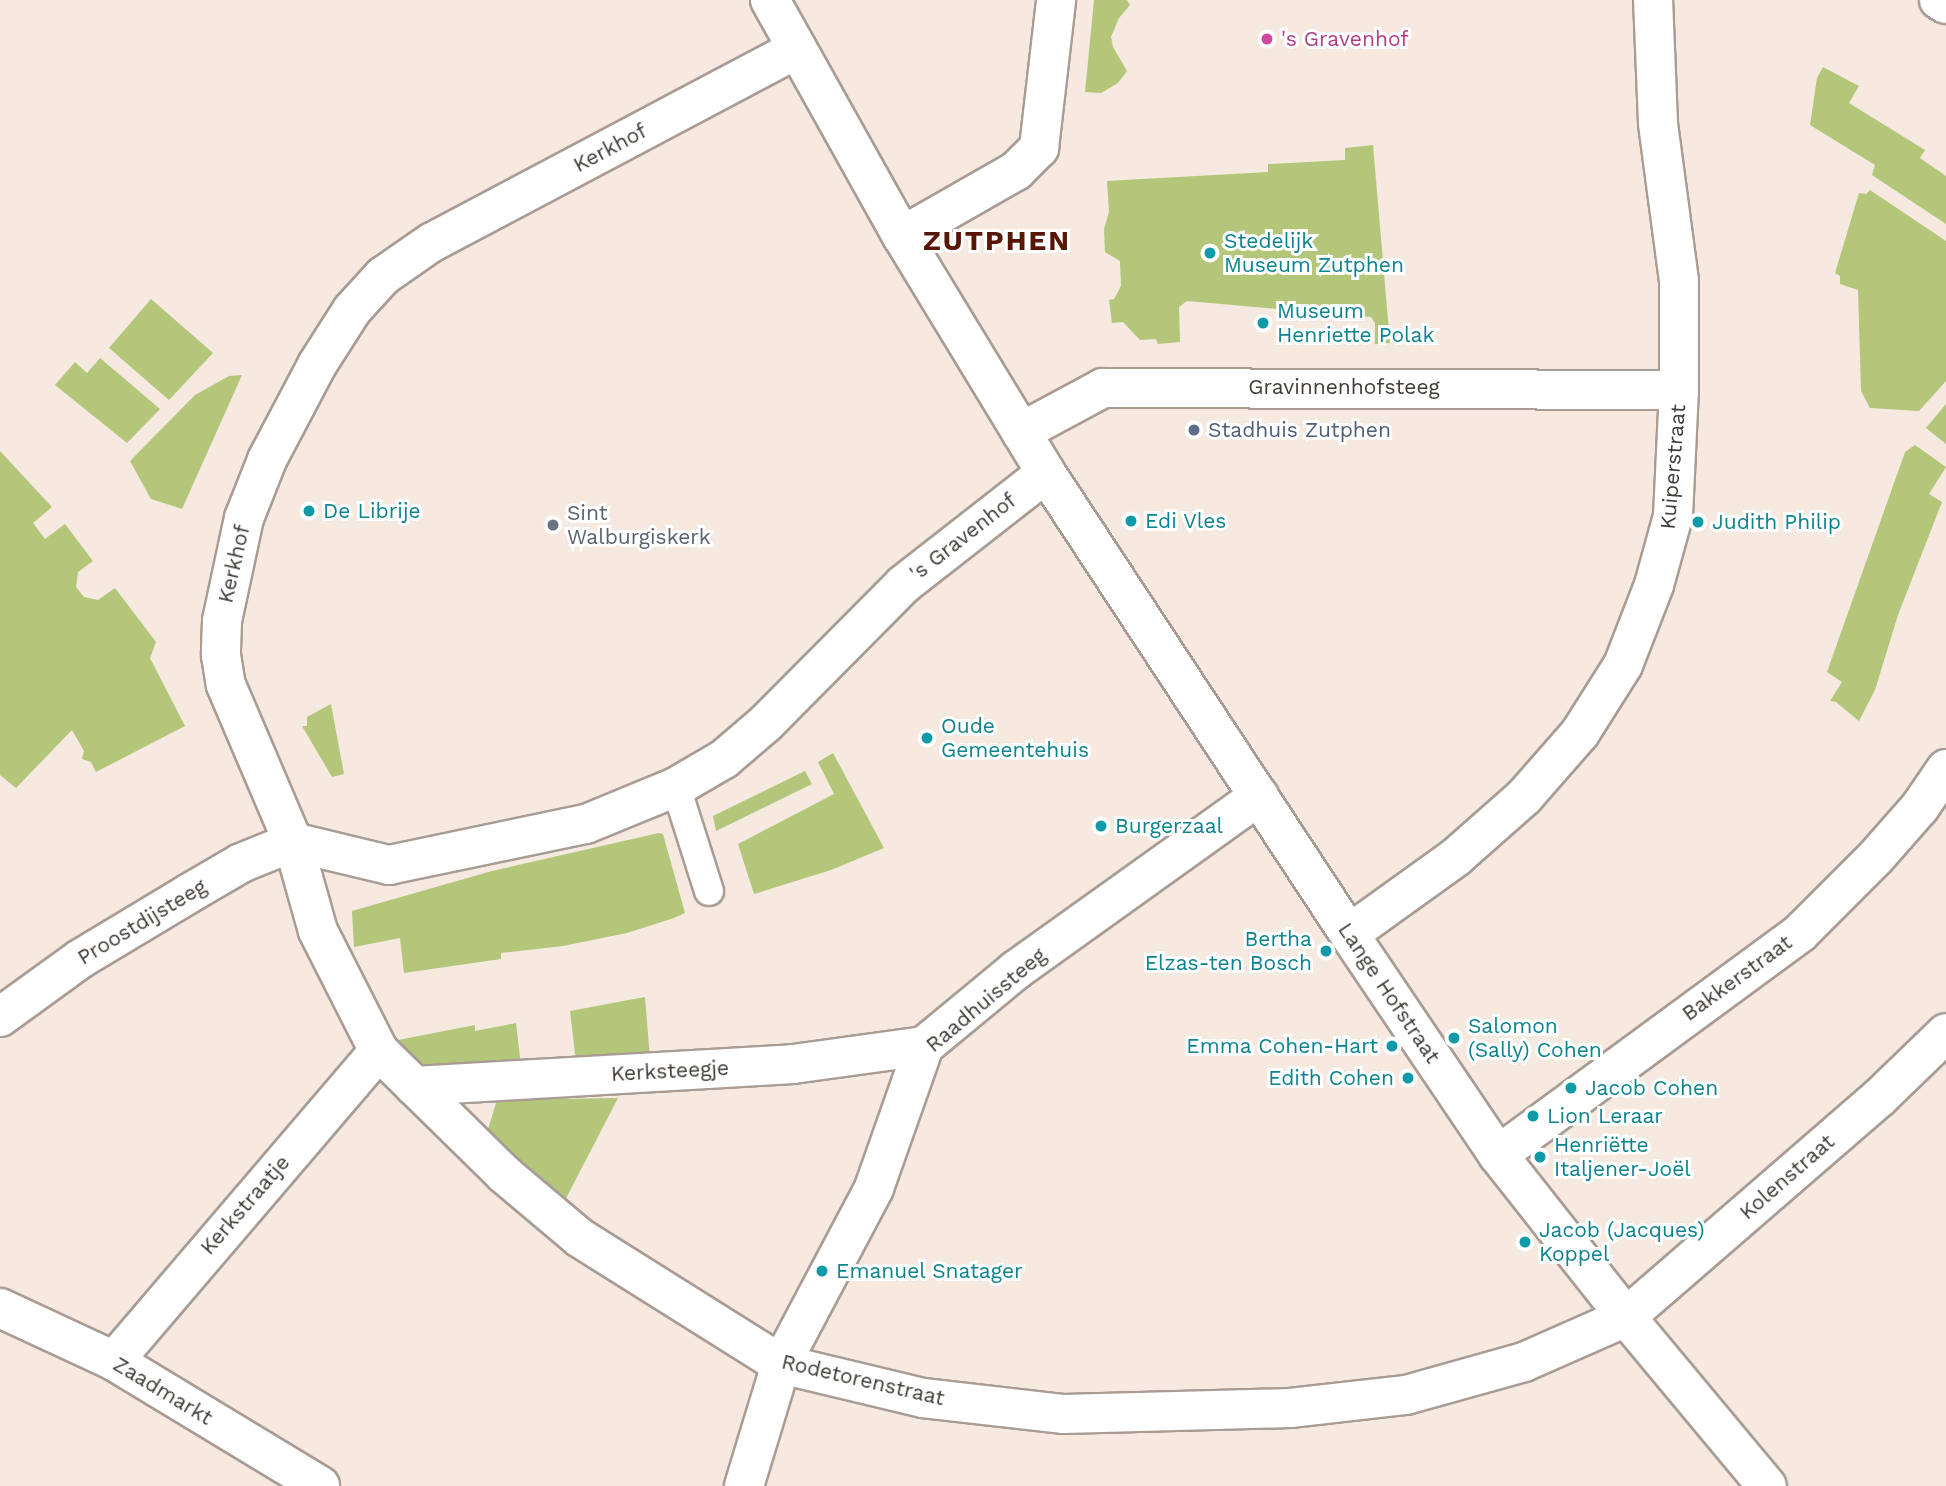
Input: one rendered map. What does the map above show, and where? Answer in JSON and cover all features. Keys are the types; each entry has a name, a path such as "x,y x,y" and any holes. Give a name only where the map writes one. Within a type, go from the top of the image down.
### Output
{"street":[{"path":"770,0 902,236 1046,473"},
{"path":"902,236 1016,171 1039,148 1056,0"},
{"name":"Kuiperstraat","path":"1349,934 1456,857 1524,797 1580,733 1623,665 1654,585 1673,516 1679,390 1679,281 1658,123 1653,0"},
{"path":"1939,0 1946,4"},
{"name":"Kerkhof","path":"293,842 226,685 221,655 222,621 244,518 267,460 317,365 352,310 383,276 432,242 797,49"},
{"name":"Gravinnenhofsteeg","path":"1021,432 1103,388 1679,390"},
{"name":"Lange Hofstraat","path":"1046,473 1349,934 1498,1155 1626,1317 1767,1486"},
{"name":"'s Gravenhof","path":"676,787 724,759 755,732 904,584 1046,473"},
{"name":"Bakkerstraat","path":"1498,1155 1800,933 1876,857 1920,807 1946,769"},
{"path":"293,842 389,865 586,824 676,787"},
{"name":"Raadhuissteeg","path":"744,1486 781,1364 874,1188 924,1046 1016,970 1259,796"},
{"name":"Proostdijsteeg","path":"0,1017 80,959 188,894 241,863 293,842"},
{"name":"Rodetorenstraat","path":"293,842 317,931 379,1051 504,1174 580,1238 781,1364 923,1398 1064,1414 1290,1408 1406,1395 1524,1362 1626,1317"},
{"name":"Kolenstraat","path":"1626,1317 1879,1098 1946,1033"},
{"name":"Kerksteegje","path":"414,1086 793,1064 924,1046"},
{"name":"Kerkstraatje","path":"114,1361 379,1051"},
{"name":"Zaadmarkt","path":"0,1308 114,1361 320,1486"}],"lane":[{"path":"676,787 709,891"}],"green space":[{"path":"1094,0 1127,0 1130,5 1119,18 1111,37 1113,47 1127,71 1118,83 1101,93 1085,92"},
{"path":"1823,67 1859,86 1849,103 1925,150 1920,158 1946,176 1946,224 1872,175 1875,165 1810,125 1817,78"},
{"path":"1373,145 1390,343 1375,344 1375,323 1371,317 1187,301 1179,307 1180,342 1158,344 1156,339 1140,340 1123,322 1112,323 1109,300 1114,299 1121,286 1120,261 1105,252 1104,229 1109,212 1107,181 1268,172 1268,164 1345,160 1345,148"},
{"path":"1870,190 1946,241 1946,381 1919,411 1870,408 1861,391 1858,290 1840,284 1840,276 1835,273 1859,193 1866,194"},
{"path":"151,299 213,353 169,400 109,348"},
{"path":"100,358 160,409 127,443 55,385 75,362 87,373"},
{"path":"242,375 182,509 151,499 130,461 195,395 229,376"},
{"path":"1946,404 1946,444 1926,428"},
{"path":"1915,445 1946,467 1929,494 1942,502 1898,615 1875,690 1859,721 1836,702 1830,701 1842,682 1827,672 1905,452"},
{"path":"0,451 52,507 33,523 45,539 65,524 93,561 78,572 76,587 84,597 98,600 115,588 156,642 150,658 185,726 96,772 91,762 82,759 84,751 72,730 16,788 0,775"},
{"path":"331,704 344,774 332,777 302,726 307,726 307,717"},
{"path":"833,753 884,848 831,870 754,894 738,844 834,794 818,762"},
{"path":"805,771 812,784 716,831 713,816"},
{"path":"663,834 685,913 674,918 627,933 563,946 501,953 501,959 404,973 400,938 354,947 352,911 492,871"},
{"path":"645,997 650,1059 576,1062 570,1011"},
{"path":"516,1023 521,1066 419,1071 393,1041 475,1025 475,1031"},
{"path":"618,1098 560,1210 484,1142 497,1100"}],"place":[{"name":"'s Gravenhof","path":"1267,39"},
{"name":"Stedelijk Museum Zutphen","path":"1210,253"},
{"name":"Museum Henriette Polak","path":"1263,323"},
{"name":"Stadhuis Zutphen","path":"1194,430"},
{"name":"De Librije","path":"309,511"},
{"name":"Edi Vles","path":"1131,521"},
{"name":"Judith Philip","path":"1698,522"},
{"name":"Sint Walburgiskerk","path":"553,525"},
{"name":"Oude Gemeentehuis","path":"927,738"},
{"name":"Burgerzaal","path":"1101,826"},
{"name":"Bertha Elzas-ten Bosch","path":"1326,951"},
{"name":"Salomon (Sally) Cohen","path":"1454,1038"},
{"name":"Emma Cohen-Hart","path":"1392,1046"},
{"name":"Edith Cohen","path":"1408,1078"},
{"name":"Jacob Cohen","path":"1571,1088"},
{"name":"Lion Leraar","path":"1533,1116"},
{"name":"Henriëtte Italjener-Joël","path":"1540,1157"},
{"name":"Jacob (Jacques) Koppel","path":"1525,1242"},
{"name":"Emanuel Snatager","path":"822,1271"}],"district":[{"name":"ZUTPHEN","path":"997,241"}]}
